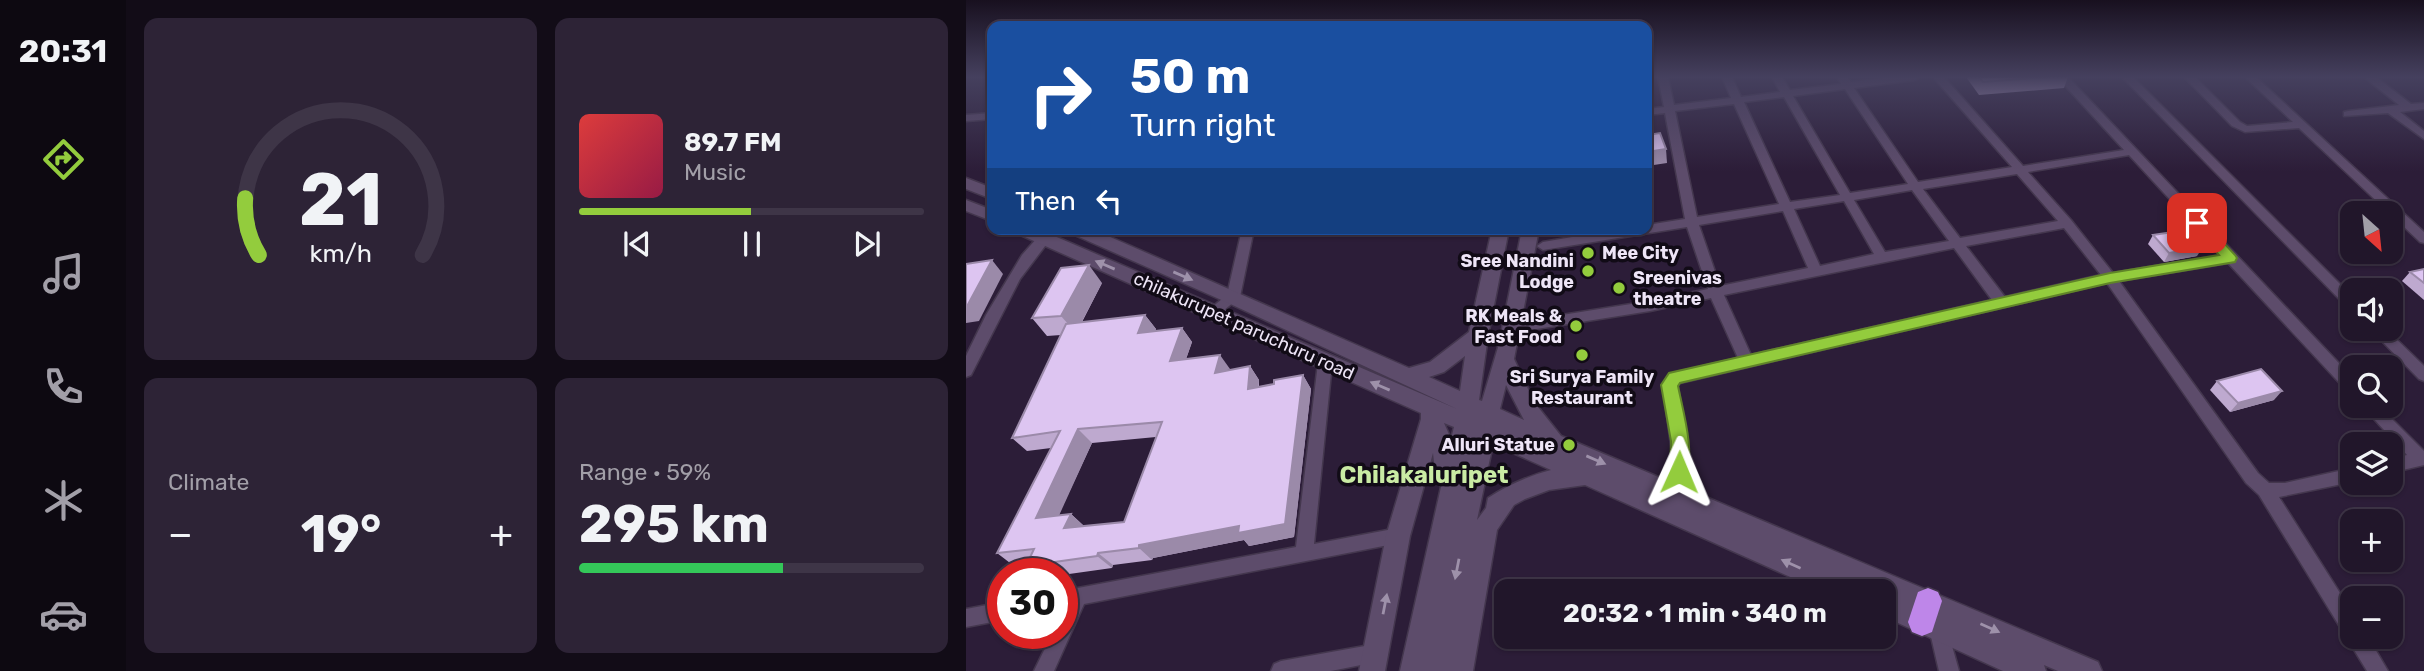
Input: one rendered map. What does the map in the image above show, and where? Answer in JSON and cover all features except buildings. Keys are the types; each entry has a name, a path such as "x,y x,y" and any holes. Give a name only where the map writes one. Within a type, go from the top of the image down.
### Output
{"main road":[{"path":"966,183 987,192"},
{"path":"966,205 987,214"},
{"name":"chilakurupet paruchuru road","path":"1049,235 1428,412 1477,418"},
{"name":"chilakurupet paruchuru road","path":"1090,235 1407,377 1477,418"},
{"path":"1437,671 1464,533 1477,418 1478,336 1501,235"},
{"path":"1413,671 1450,498 1477,418 1504,359 1530,235"},
{"path":"1407,377 1437,367 1478,336"},
{"path":"1504,359 1526,407 1556,443"},
{"path":"1428,412 1443,444 1450,498"},
{"path":"1374,662 1398,536 1428,412"},
{"path":"1477,418 1556,443 1827,579"},
{"path":"1477,418 1590,476 1666,500 1929,617 2034,671"},
{"path":"1464,533 1506,498 1531,484 1557,478 1590,476"},
{"path":"1460,671 1486,527 1506,498"},
{"path":"1896,608 2089,671"}],"street":[{"path":"1652,112 1683,108"},
{"path":"1740,108 1816,271"},
{"path":"1794,108 1882,257"},
{"path":"1863,108 1915,186 2001,302"},
{"path":"1966,108 2067,223 2110,278 2252,478 2265,490 2340,610"},
{"path":"2090,108 2340,374"},
{"path":"2158,108 2340,292"},
{"path":"2220,108 2245,129 2302,125"},
{"path":"2284,108 2424,239"},
{"path":"2348,114 2396,108"},
{"path":"2390,109 2424,136"},
{"path":"1671,110 1692,222 1715,291 1746,361"},
{"path":"966,118 987,116"},
{"path":"1652,228 2130,152"},
{"path":"1512,328 1650,306 1882,257 2067,223"},
{"path":"966,371 990,322 1046,235"},
{"path":"1213,312 1233,297 1247,235"},
{"path":"1542,246 1609,235"},
{"path":"1666,500 1681,460 1671,382 1675,378 2110,278 2230,258"},
{"path":"2389,341 2424,375"},
{"path":"1304,554 1325,363"},
{"path":"2382,418 2422,458"},
{"path":"2403,463 2422,458"},
{"path":"2265,490 2285,490 2340,478"},
{"path":"1078,596 1398,536"},
{"path":"966,618 987,614"},
{"path":"1929,617 1950,671"},
{"path":"1044,671 1054,649"},
{"path":"2364,649 2378,671"},
{"path":"1281,671 1374,662"}],"place":[{"name":"Mee City","path":"1588,253"},
{"name":"Sree Nandini Lodge","path":"1588,271"},
{"name":"Sreenivas theatre","path":"1619,288"},
{"name":"RK Meals & Fast Food","path":"1576,326"},
{"name":"Sri Surya Family Restaurant","path":"1582,355"},
{"name":"Alluri Statue","path":"1569,445"}],"district":[{"name":"Chilakaluripet","path":"1424,475"}],"route":[{"path":"1679,472 1680,441 1670,385 1675,378 2110,278 2230,258 2197,223"}]}
